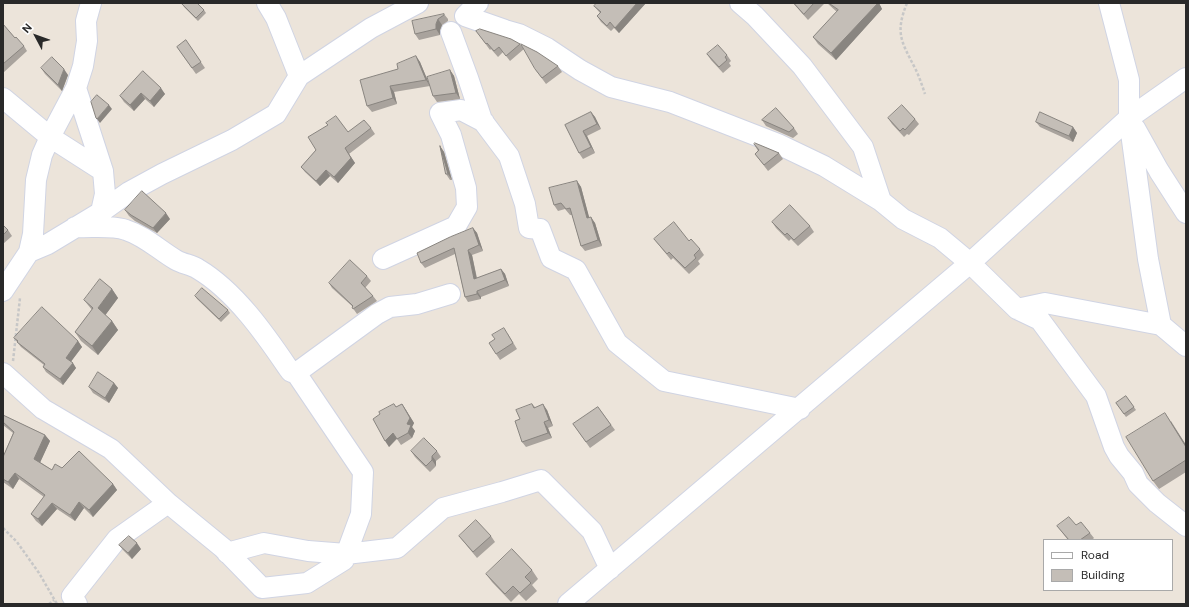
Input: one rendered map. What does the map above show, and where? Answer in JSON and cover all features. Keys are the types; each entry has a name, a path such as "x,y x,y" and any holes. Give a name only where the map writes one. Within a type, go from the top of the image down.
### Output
{"street":[{"path":"11,293 29,252 33,234 36,180 42,155 76,88 83,66 87,41 86,21 91,3"},
{"path":"267,3 276,18 299,76"},
{"path":"29,252 48,244 101,212 130,192 162,174 232,140 276,114 299,76 371,28 418,3"},
{"path":"740,3 755,16 802,66 863,147 881,201"},
{"path":"1109,3 1129,80 1129,118 1148,259 1160,325"},
{"path":"470,7 505,30 519,34 547,48 580,70 611,87 670,102 778,144 824,166 881,201 903,219 940,238 970,263 1017,309 1040,320 1096,396 1114,447 1119,456 1134,473 1138,484 1157,503 1186,526"},
{"path":"451,32 484,122 509,156 525,204 529,228 540,229 552,258 576,270 617,343 664,381 800,409"},
{"path":"568,604 800,409 970,263 1129,118 1186,78"},
{"path":"76,88 103,171 105,194 101,212"},
{"path":"3,98 50,137 103,171"},
{"path":"383,259 456,226 467,207 466,188 451,135 440,113 461,110 484,122"},
{"path":"1129,118 1159,172 1186,213"},
{"path":"7,376 43,409 111,449 168,503 227,553 262,588 307,583 344,560 361,514 363,472 296,373 291,372 243,308 211,277 197,268 177,260 150,241 126,230 75,227"},
{"path":"296,373 377,314 390,307 417,304 450,294"},
{"path":"1017,309 1045,303 1160,325 1186,346"},
{"path":"227,553 264,544 308,551 346,554 397,548 443,508 541,480 592,531 610,569"},
{"path":"77,604 72,596 117,539 168,503"}],"path":[{"path":"907,3 900,22 902,42 915,68 925,94"},
{"path":"7,376 11,293"},
{"path":"3,528 17,542 39,573 57,604"},
{"path":"49,604 54,600"}],"building":[{"path":"197,3 204,10 196,18 182,4"},
{"path":"597,3 637,3 615,28 610,22 607,26 597,16 601,12 594,6"},
{"path":"794,3 814,3 804,14"},
{"path":"829,3 878,3 831,53 813,37 838,10"},
{"path":"444,14 438,19 436,29 415,34 412,21"},
{"path":"3,24 24,46 3,64"},
{"path":"480,29 511,39 520,44 506,56 499,47 494,51 487,43 486,44 476,31"},
{"path":"186,40 201,62 192,68 177,47"},
{"path":"521,44 537,52 558,66 542,78 535,69"},
{"path":"718,45 727,55 725,57 727,60 719,67 707,54"},
{"path":"416,56 426,80 390,86 393,98 367,106 360,80 398,69 397,64"},
{"path":"52,57 64,69 58,85 41,68"},
{"path":"450,70 456,93 433,96 427,77"},
{"path":"143,71 161,88 150,101 141,93 130,105 120,96"},
{"path":"97,95 109,105 97,119 91,102"},
{"path":"902,105 915,119 905,130 903,128 900,131 888,118"},
{"path":"776,108 794,128 789,132 762,120"},
{"path":"591,112 597,124 583,131 591,147 579,153 565,125"},
{"path":"1040,112 1073,127 1069,136 1036,122"},
{"path":"336,116 348,132 364,120 371,128 345,148 351,158 334,177 326,170 316,181 301,167 316,150 308,137 328,125 326,123"},
{"path":"755,143 779,153 764,165 755,154 759,150 754,144"},
{"path":"440,146 448,174 446,174"},
{"path":"577,181 587,218 591,217 598,240 581,246 570,208 566,209 561,203 554,205 549,188"},
{"path":"142,191 166,213 153,228 125,210"},
{"path":"790,205 810,226 794,240 787,233 785,235 772,222"},
{"path":"674,222 689,241 691,239 700,249 694,255 696,258 685,268 669,252 667,254 654,239"},
{"path":"3,225 8,230 3,235"},
{"path":"473,228 479,245 468,250 474,279 501,269 505,280 477,291 477,294 465,297 454,248 421,263 417,253"},
{"path":"350,260 367,276 361,283 373,296 353,309 353,306 329,283"},
{"path":"100,279 112,289 98,308 112,321 92,346 75,332 93,308 84,300"},
{"path":"202,288 228,310 219,319 195,296"},
{"path":"42,307 78,341 66,358 73,363 60,379 43,367 45,364 14,338"},
{"path":"504,328 513,343 496,354 489,343 495,339 492,335"},
{"path":"98,372 114,383 105,398 89,387"},
{"path":"1126,396 1134,407 1124,414 1116,403"},
{"path":"394,404 396,407 402,404 410,418 407,424 411,425 408,433 397,439 393,433 385,441 373,419 380,414 379,412"},
{"path":"532,404 534,408 543,404 549,420 544,422 548,433 522,442 515,421 520,419 516,410"},
{"path":"598,407 611,425 586,442 573,424"},
{"path":"1165,413 1186,447 1186,460 1153,481 1126,437"},
{"path":"3,415 45,435 34,459 52,470 55,464 62,468 79,451 113,484 89,510 79,502 70,515 52,503 38,519 31,514 45,495 15,473 8,482 3,479 3,457 14,432 3,422"},
{"path":"424,438 437,451 432,456 432,460 426,466 411,451"},
{"path":"1069,517 1076,525 1081,522 1090,533 1081,539 1068,539 1057,526"},
{"path":"476,520 491,536 473,552 459,536"},
{"path":"129,536 137,543 128,553 119,545"},
{"path":"512,549 532,570 525,577 531,583 520,593 513,586 505,594 486,574"}]}
